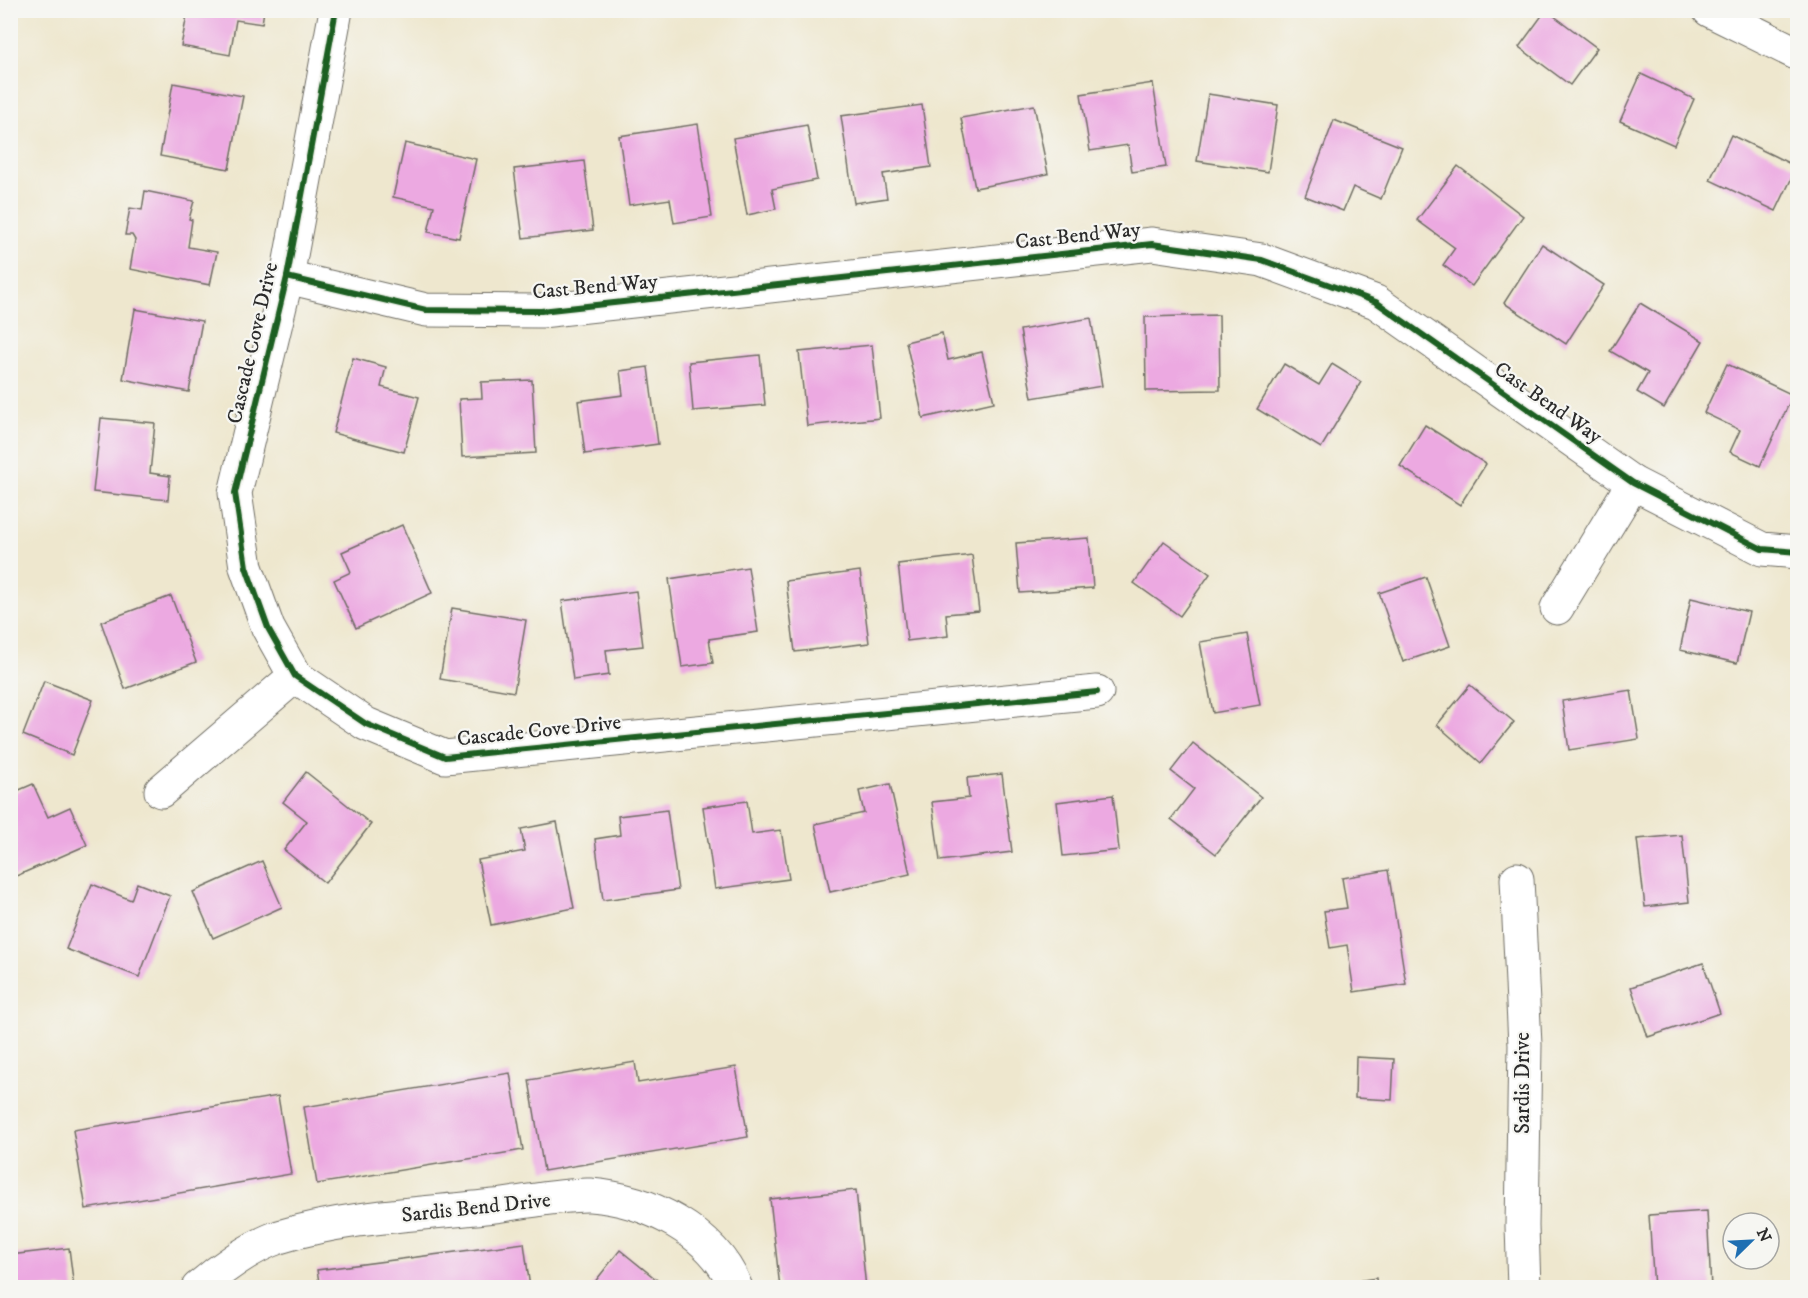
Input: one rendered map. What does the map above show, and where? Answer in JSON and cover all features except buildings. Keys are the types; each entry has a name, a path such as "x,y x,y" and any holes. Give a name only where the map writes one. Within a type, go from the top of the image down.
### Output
{"street":[{"name":"Cascade Cove Drive","path":"336,10 287,277 235,493 246,567 268,628 295,676 366,724 445,757 1097,692"},
{"path":"1709,10 1797,54"},
{"name":"Cast Bend Way","path":"287,277 426,310 541,311 1152,244 1262,260 1376,302 1633,483 1762,549 1797,552"},
{"path":"1557,608 1633,483"},
{"path":"161,791 295,676"},
{"name":"Sardis Drive","path":"1517,879 1525,1046 1522,1226 1524,1287"},
{"name":"Sardis Bend Drive","path":"198,1287 218,1270 277,1238 342,1222 589,1195 650,1208 696,1234 729,1272 736,1287"}],"cycle path":[{"path":"336,10 287,277 235,493 246,567 268,628 295,676 366,724 445,757 1097,692"},
{"path":"287,277 426,310 541,311 1152,244 1262,260 1376,302 1633,483 1762,549 1798,552"}]}
